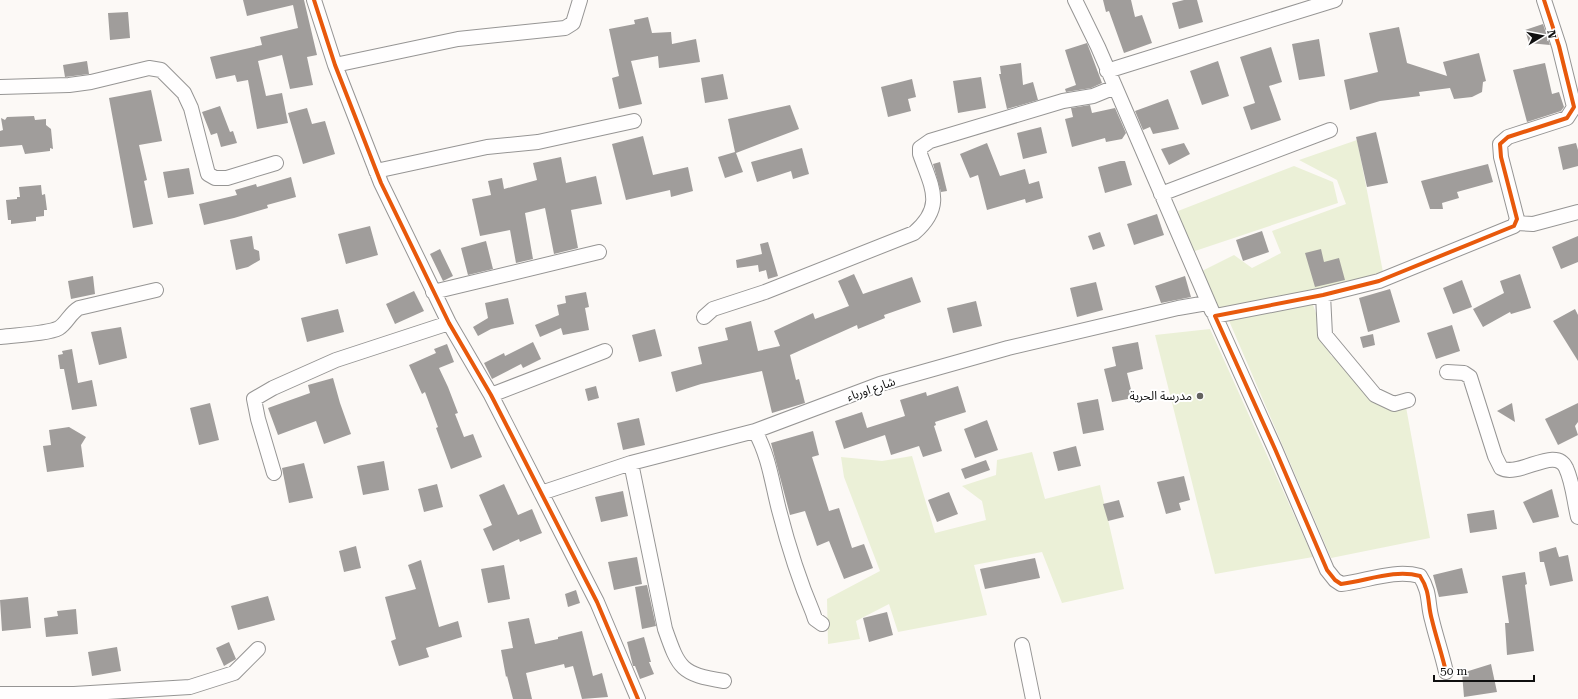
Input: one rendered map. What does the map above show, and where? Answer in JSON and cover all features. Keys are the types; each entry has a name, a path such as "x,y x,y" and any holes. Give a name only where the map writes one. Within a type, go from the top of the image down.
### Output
{"street":[{"path":"314,0 335,65 376,171 433,292 449,323 491,394 597,602 638,699"},
{"path":"335,65 458,39 565,28 573,23 580,0"},
{"path":"1075,0 1098,47 1207,303 1215,316 1275,449 1327,570 1335,580 1341,584 1392,574 1410,573 1420,576 1425,584 1430,599 1431,619 1446,672"},
{"path":"1107,71 1335,0"},
{"path":"1215,316 1323,295 1379,281 1512,228 1516,223 1516,216 1501,158 1500,144 1508,136 1567,118 1574,107 1559,46 1544,0"},
{"path":"0,87 69,86 150,68 158,69 184,93 191,108 208,174 215,178 227,178 276,163"},
{"path":"704,317 707,312 713,309 765,292 914,233 931,215 934,207 934,198 920,154 920,148 930,141 1063,101 1093,96 1115,87"},
{"path":"376,171 487,147 538,142 634,121"},
{"path":"1161,194 1330,130"},
{"path":"1516,223 1533,224 1578,212"},
{"path":"433,292 599,252"},
{"path":"0,337 55,330 64,324 70,315 79,308 156,290"},
{"path":"1323,295 1326,335 1375,395 1394,404 1408,400"},
{"name":"شارع اورباء","path":"541,493 631,463 755,431 880,384 1000,350 1178,308 1207,303"},
{"path":"274,473 254,400 273,388 336,360 449,323"},
{"path":"491,394 605,351"},
{"path":"1447,372 1464,373 1470,377 1500,468 1511,470 1553,459 1561,461 1564,464 1569,477 1578,517"},
{"path":"755,431 763,444 769,463 779,512 792,556 815,619 822,624"},
{"path":"631,463 665,629 674,653 681,666 688,672 704,678 724,681"},
{"path":"1022,646 1033,699"},
{"path":"0,694 74,694 190,687 234,673 258,650"}],"green space":[{"path":"1357,140 1383,272 1319,291 1218,311 1202,271 1234,255 1252,268 1281,253 1272,231 1346,204 1337,180 1299,160"},
{"path":"1294,166 1333,182 1338,203 1189,253 1178,211"},
{"path":"1311,299 1331,356 1338,358 1372,402 1386,400 1406,407 1430,538 1331,558 1227,316"},
{"path":"1210,329 1313,557 1215,574 1155,335"},
{"path":"1032,452 1045,499 1100,485 1124,589 1062,603 1042,552 974,565 987,615 898,632 889,604 856,621 860,639 828,644 827,599 880,571 844,477 841,457 882,461 912,456 935,533 986,520 982,501 962,486 996,475 997,460"}],"building":[{"path":"243,0 304,0 317,55 307,57 313,85 290,89 282,55 258,61 266,96 282,93 288,123 257,129 248,80 237,82 235,75 216,79 210,57 262,45 260,37 298,28 293,5 247,16"},
{"path":"1103,0 1131,0 1135,17 1142,15 1152,43 1124,53 1109,11 1106,12"},
{"path":"1184,0 1197,0 1203,22 1179,29 1172,3"},
{"path":"128,12 130,38 110,40 108,13"},
{"path":"648,17 652,33 671,32 672,44 696,39 700,62 659,68 658,56 631,61 642,104 619,109 612,78 619,76 609,29 635,24 634,20"},
{"path":"1543,24 1550,45 1529,43 1525,30"},
{"path":"1399,27 1407,63 1447,76 1443,62 1479,53 1486,81 1483,82 1482,92 1472,97 1454,99 1450,88 1419,92 1420,96 1380,101 1350,110 1344,80 1378,72 1369,33"},
{"path":"1319,39 1325,76 1299,80 1292,44"},
{"path":"1087,43 1102,83 1091,88 1066,92 1065,89 1076,85 1065,50"},
{"path":"1271,47 1282,82 1269,86 1281,120 1251,130 1243,107 1255,103 1240,57"},
{"path":"87,61 89,74 65,77 63,65"},
{"path":"1218,61 1229,96 1202,105 1190,71"},
{"path":"1021,63 1023,85 1033,82 1038,100 1007,109 999,74 1001,74 1000,66"},
{"path":"1545,63 1552,94 1559,92 1564,107 1561,111 1527,122 1513,70"},
{"path":"723,74 728,99 705,103 701,78"},
{"path":"981,77 986,108 958,113 953,81"},
{"path":"912,79 916,97 908,99 911,111 888,117 881,87"},
{"path":"151,90 162,141 139,145 147,180 144,181 153,224 133,228 109,98"},
{"path":"1168,99 1179,129 1153,134 1150,127 1143,130 1135,111"},
{"path":"790,105 799,129 736,153 743,172 725,178 718,157 735,152 728,119"},
{"path":"1090,105 1092,113 1115,108 1126,133 1122,139 1106,142 1105,138 1072,147 1065,119 1073,117 1071,108"},
{"path":"220,106 230,132 233,131 237,143 221,147 217,133 211,135 202,112"},
{"path":"307,108 312,124 325,121 335,154 303,164 288,113"},
{"path":"34,116 35,120 46,119 46,125 51,129 53,149 50,148 50,151 25,154 22,145 0,147 0,131 3,130 1,118 5,120 7,117"},
{"path":"1041,127 1047,153 1023,159 1017,133"},
{"path":"1376,132 1388,183 1367,187 1356,137"},
{"path":"643,136 653,175 688,167 693,191 671,197 670,190 626,200 612,144"},
{"path":"987,143 1000,176 1025,169 1029,184 1039,181 1043,198 1026,203 1025,199 987,210 978,175 970,178 960,154"},
{"path":"1184,143 1190,154 1169,165 1161,149"},
{"path":"1576,143 1578,150 1578,166 1563,170 1558,147"},
{"path":"802,148 809,174 793,179 791,171 757,182 751,162"},
{"path":"561,157 566,183 596,176 602,204 571,210 578,248 554,254 545,208 525,213 533,259 516,263 510,230 480,236 472,199 491,195 488,181 502,178 504,189 537,180 533,163"},
{"path":"1125,161 1132,185 1105,193 1098,167"},
{"path":"940,162 947,191 941,192 933,164"},
{"path":"1488,164 1493,182 1457,192 1459,198 1442,203 1443,209 1430,209 1421,181"},
{"path":"189,168 194,194 168,198 163,172"},
{"path":"291,177 296,197 267,205 268,208 204,225 199,204 237,195 235,190 256,184 257,187"},
{"path":"41,185 42,195 45,194 47,210 44,210 44,216 36,217 36,221 11,224 11,220 8,220 6,200 17,199 17,197 20,197 19,187"},
{"path":"1157,214 1164,235 1134,245 1127,224"},
{"path":"370,226 378,255 346,264 338,234"},
{"path":"1262,231 1269,252 1243,261 1236,240"},
{"path":"1100,232 1105,246 1093,250 1088,236"},
{"path":"252,236 254,249 259,251 260,260 248,267 236,270 230,240"},
{"path":"1578,236 1578,262 1561,269 1552,247"},
{"path":"486,241 493,269 468,275 461,248"},
{"path":"768,242 778,276 768,279 766,270 759,272 758,265 737,268 736,260 762,254 760,244"},
{"path":"440,249 453,276 443,281 430,254"},
{"path":"1321,249 1324,262 1339,258 1345,280 1315,287 1305,253"},
{"path":"854,274 863,294 912,277 921,302 884,315 885,318 858,329 857,325 790,355 796,380 799,379 805,403 772,413 762,371 701,384 676,392 671,372 702,364 698,347 728,340 725,328 751,321 758,351 780,346 774,331 813,313 815,319 849,306 838,281"},
{"path":"1520,274 1531,308 1511,314 1510,312 1483,327 1473,309 1504,293 1500,281"},
{"path":"93,276 95,294 71,299 68,281"},
{"path":"1185,276 1191,297 1161,303 1155,286"},
{"path":"1462,280 1472,307 1453,314 1443,288"},
{"path":"1096,282 1103,310 1077,317 1070,288"},
{"path":"1390,289 1400,322 1368,332 1359,298"},
{"path":"414,291 424,311 395,324 386,304"},
{"path":"586,292 589,307 585,308 589,330 563,335 561,328 540,337 535,325 559,315 557,305 566,303 565,296"},
{"path":"508,298 514,324 491,329 478,336 473,327 488,318 485,303"},
{"path":"976,301 982,326 953,333 947,308"},
{"path":"338,309 344,332 307,342 301,318"},
{"path":"1575,309 1578,315 1578,361 1553,321"},
{"path":"1452,325 1460,351 1436,359 1427,333"},
{"path":"121,327 127,358 99,365 91,332"},
{"path":"655,329 662,356 639,362 632,335"},
{"path":"1373,334 1375,345 1363,348 1360,337"},
{"path":"533,342 541,359 523,368 521,364 492,379 484,363 504,353 505,356"},
{"path":"1138,342 1143,369 1127,373 1133,398 1112,402 1104,369 1116,366 1112,347"},
{"path":"447,344 454,362 439,368 458,413 455,414 464,437 473,434 482,457 451,469 425,392 422,394 409,365 436,353 434,349"},
{"path":"72,349 78,383 92,380 97,406 72,410 64,369 60,369 58,355 63,354 62,351"},
{"path":"333,378 351,434 324,444 316,421 278,435 268,408 310,393 308,385"},
{"path":"596,386 599,398 588,401 585,389"},
{"path":"958,386 966,412 935,422 936,425 934,426 942,451 923,457 919,446 891,455 885,435 844,449 835,421 862,412 867,428 905,416 900,400 926,392 927,396"},
{"path":"1098,399 1104,430 1083,434 1077,403"},
{"path":"210,403 219,440 199,445 190,408"},
{"path":"1512,403 1515,422 1497,411"},
{"path":"1578,403 1578,422 1575,426 1578,435 1558,445 1545,419"},
{"path":"639,418 645,445 623,450 617,423"},
{"path":"987,420 998,450 975,458 964,429"},
{"path":"69,427 86,437 81,445 84,467 47,472 43,446 51,445 49,430"},
{"path":"813,431 819,455 812,457 829,511 839,508 852,548 864,544 873,568 844,579 829,541 817,546 805,511 790,515 771,443"},
{"path":"1076,446 1081,466 1058,471 1053,452"},
{"path":"986,460 990,470 965,479 961,469"},
{"path":"384,461 389,490 363,495 357,466"},
{"path":"304,463 313,498 289,503 282,468"},
{"path":"1184,476 1190,500 1179,503 1181,510 1166,514 1157,482"},
{"path":"437,484 443,507 424,512 418,489"},
{"path":"504,484 518,515 532,509 542,533 520,542 519,539 493,551 483,529 492,525 479,495"},
{"path":"1552,489 1559,517 1533,523 1523,502"},
{"path":"623,491 628,516 601,522 595,497"},
{"path":"949,492 958,514 937,522 928,500"},
{"path":"1119,500 1124,517 1108,521 1103,504"},
{"path":"1494,510 1497,529 1470,533 1467,514"},
{"path":"356,546 361,568 344,572 339,551"},
{"path":"1556,547 1559,557 1568,555 1573,581 1550,586 1544,562 1540,562 1539,552"},
{"path":"637,557 642,584 614,590 608,562"},
{"path":"1035,558 1040,578 985,589 980,569"},
{"path":"421,560 439,627 458,621 462,637 426,648 429,657 399,666 391,641 396,639 385,597 416,589 408,565"},
{"path":"504,565 510,599 488,603 481,569"},
{"path":"1462,568 1468,593 1439,597 1433,575"},
{"path":"1525,572 1527,584 1525,585 1534,651 1507,655 1505,623 1509,623 1502,576"},
{"path":"647,585 656,626 642,629 635,587"},
{"path":"576,590 580,603 568,607 565,594"},
{"path":"268,596 275,620 238,630 231,606"},
{"path":"28,597 31,628 2,631 0,600"},
{"path":"76,609 78,634 46,637 44,618 58,616 57,611"},
{"path":"887,612 893,635 869,642 863,618"},
{"path":"529,618 535,644 558,639 558,637 582,631 593,676 602,673 608,697 582,699 573,666 565,668 564,664 526,673 532,699 513,699 507,676 506,677 501,650 513,648 508,622"},
{"path":"644,637 651,662 649,662 654,674 640,679 635,666 633,666 627,642"},
{"path":"229,642 236,659 224,666 216,648"},
{"path":"117,647 121,671 92,676 88,652"},
{"path":"1491,664 1497,692 1464,697 1462,673"}],"cycle path":[{"path":"314,0 335,65 381,183 449,323 491,395 597,602 638,699"},
{"path":"1446,672 1430,614 1426,588 1420,576 1410,574 1380,576 1341,584 1335,580 1327,570 1275,449 1215,316 1323,295 1379,281 1514,226 1517,219 1501,157 1500,144 1508,137 1567,118 1574,107 1559,46 1544,0"}],"place":[{"name":"مدرسة الحرية","path":"1200,396"}]}
